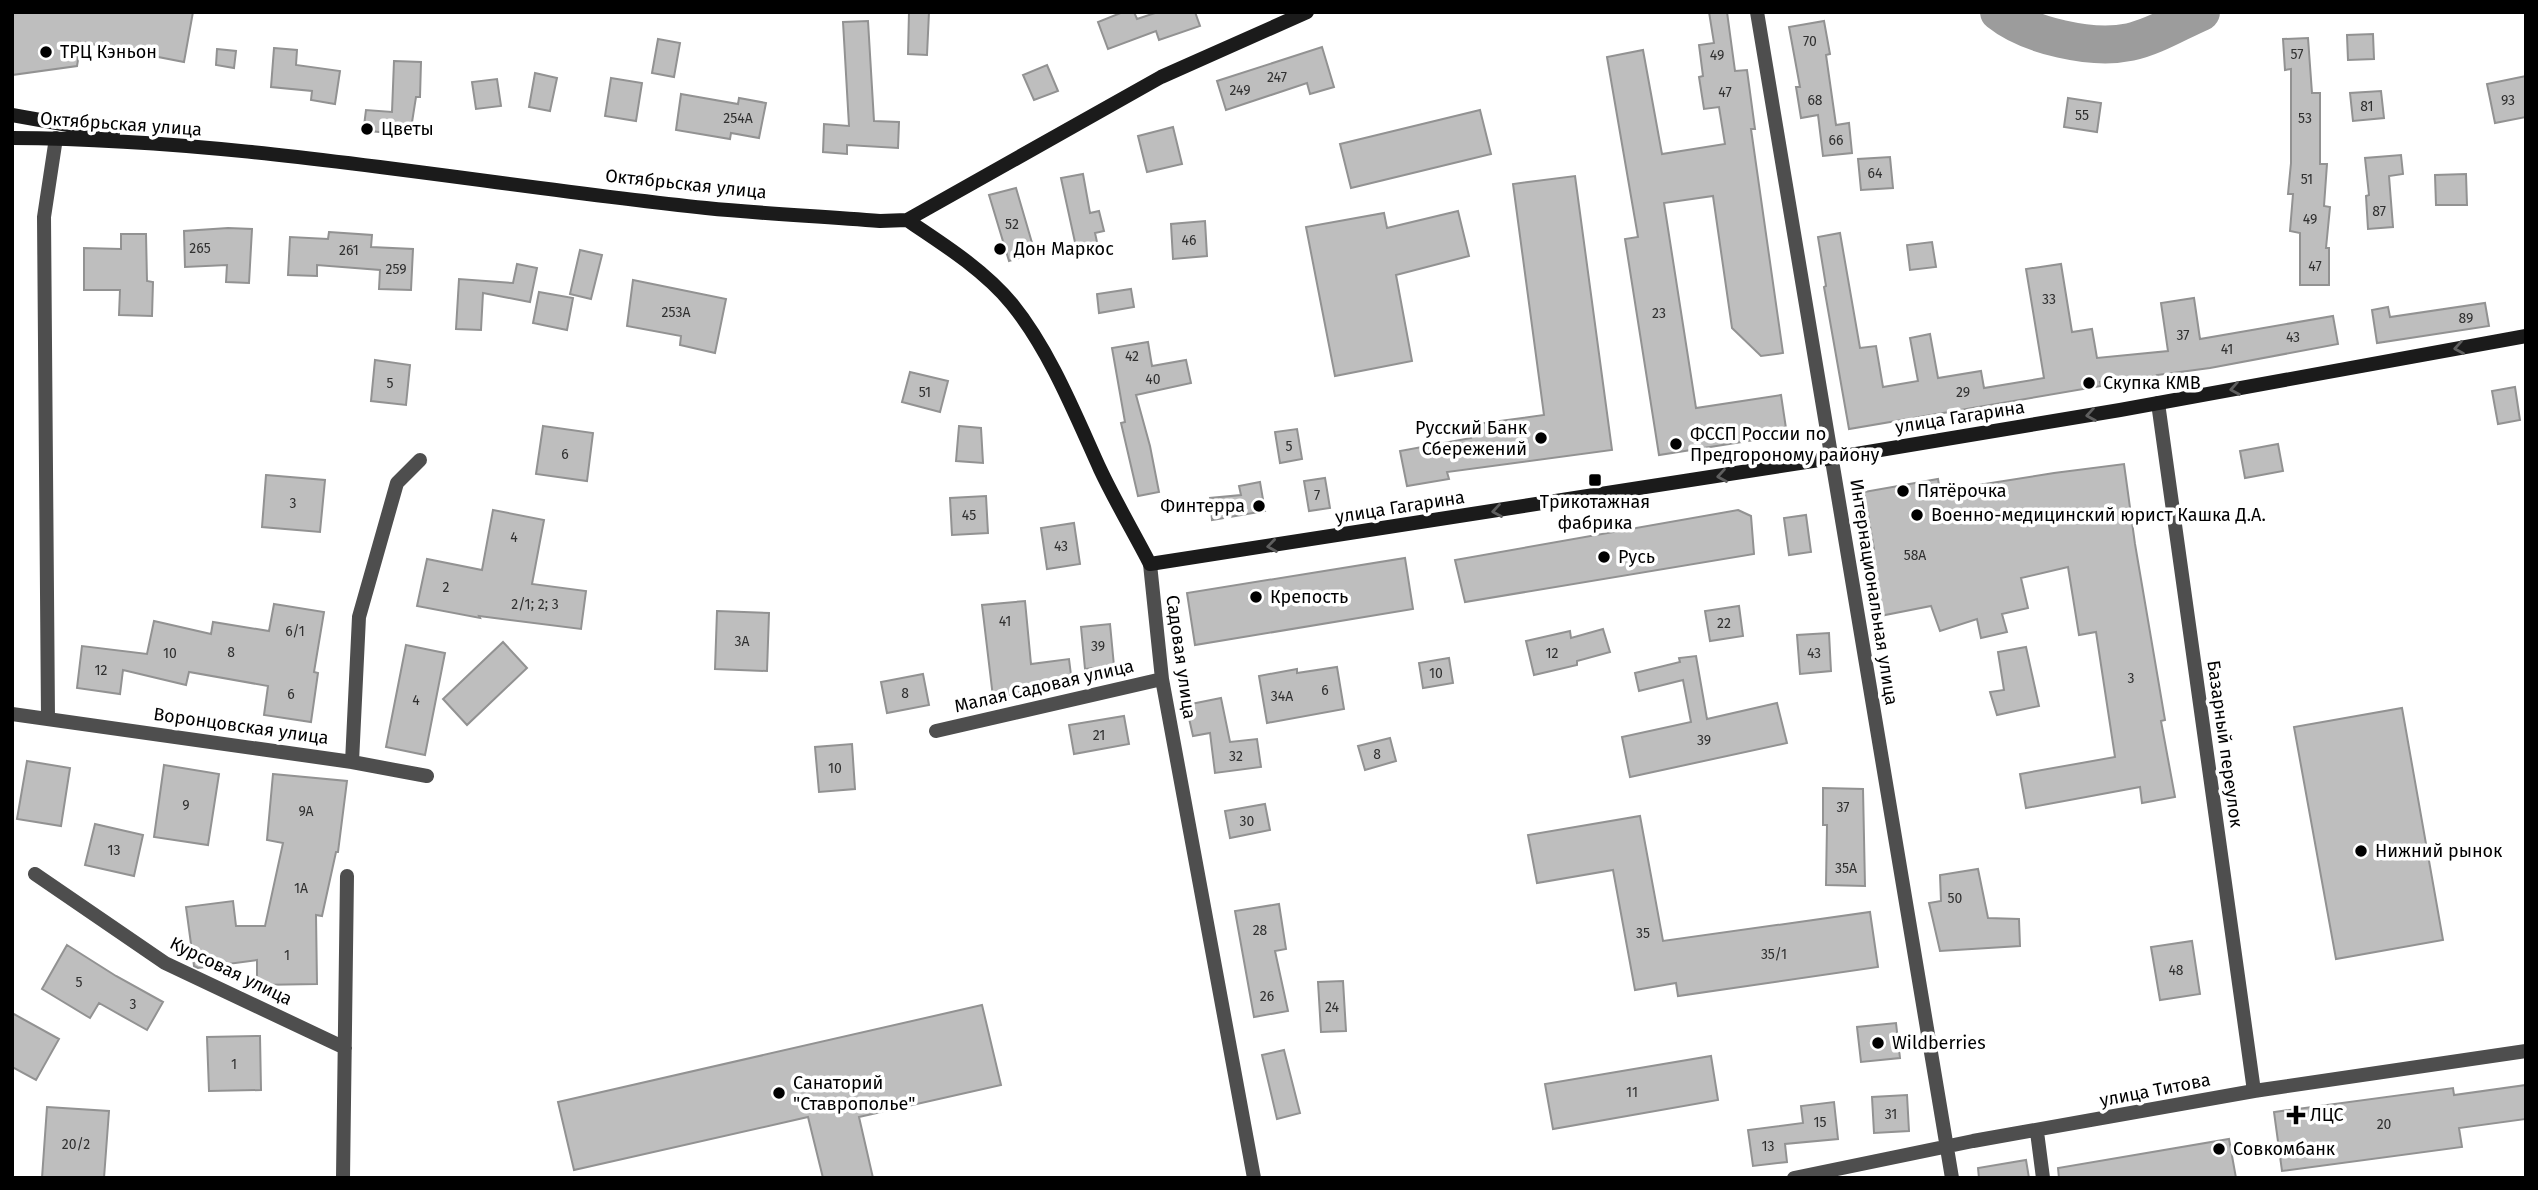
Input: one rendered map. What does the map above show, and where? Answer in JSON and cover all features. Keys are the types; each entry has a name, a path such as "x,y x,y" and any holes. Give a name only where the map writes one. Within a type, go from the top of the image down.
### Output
{"street":[{"name":"Октябрьская улица","path":"12,138 56,138 194,148 465,177 706,208 880,221 907,220 1161,77 1307,12"},
{"name":"Интернациональная улица","path":"1757,12 1952,1178"},
{"path":"12,115 194,148"},
{"path":"48,718 44,217 56,138"},
{"name":"Садовая улица","path":"907,220 983,276 1018,313 1032,333 1077,417 1150,564 1162,679 1254,1178"},
{"name":"улица Гагарина","path":"1150,564 1832,458 2158,403 2526,336"},
{"name":"Базарный переулок","path":"2158,403 2254,1091"},
{"path":"352,762 359,617 397,483 420,460"},
{"name":"Малая Садовая улица","path":"936,731 1162,679"},
{"name":"Воронцовская улица","path":"12,714 352,762 427,776"},
{"name":"Курсовая улица","path":"35,874 166,963 345,1048"},
{"path":"343,1178 347,876"},
{"name":"улица Титова","path":"1794,1178 1946,1147 2254,1091 2526,1051"},
{"path":"2037,1132 2043,1178"}],"building":[{"name":"ТРЦ Кэньон","path":"12,12 193,12 184,62 81,42 77,66 12,75"},
{"path":"909,12 929,12 927,55 908,54"},
{"path":"1123,12 1134,12 1137,19 1158,12 1195,12 1200,26 1159,40 1156,31 1108,49 1098,22"},
{"path":"1709,12 1727,12 1735,71 1747,70 1755,129 1751,129 1783,353 1761,356 1732,328 1713,196 1664,203 1696,408 1781,395 1787,435 1659,455 1625,239 1638,237 1607,57 1643,50 1662,154 1725,144 1719,107 1704,109 1699,77 1703,76 1699,45 1714,43"},
{"path":"868,21 874,121 899,122 898,148 847,145 847,154 823,152 824,124 849,126 843,22"},
{"path":"1824,21 1830,54 1826,55 1836,125 1849,123 1852,153 1823,156 1818,115 1801,118 1796,87 1800,87 1789,27"},
{"path":"2373,34 2374,59 2348,60 2347,35"},
{"path":"2308,38 2312,93 2320,93 2320,164 2327,164 2324,206 2330,207 2326,248 2329,248 2329,285 2300,285 2300,233 2290,231 2293,194 2288,194 2291,163 2291,69 2285,70 2283,39"},
{"path":"658,39 680,43 674,77 652,73"},
{"path":"1322,47 1334,87 1310,94 1307,83 1226,110 1217,81"},
{"path":"274,48 297,50 296,65 340,71 335,104 311,100 312,91 271,87"},
{"path":"217,49 236,51 234,68 216,65"},
{"path":"394,61 421,62 420,97 416,97 410,135 369,131 364,126 366,110 392,112"},
{"path":"1047,65 1058,91 1034,100 1023,75"},
{"path":"535,73 557,78 550,111 529,107"},
{"path":"2526,76 2526,117 2495,123 2487,84"},
{"path":"611,78 642,83 636,121 605,116"},
{"path":"497,79 501,106 476,109 472,82"},
{"path":"2381,91 2384,118 2353,121 2350,93"},
{"path":"681,94 738,104 739,98 766,103 759,138 731,133 730,139 676,130"},
{"path":"2068,98 2101,103 2097,132 2064,127"},
{"path":"1480,110 1491,154 1351,188 1340,144"},
{"path":"1173,127 1182,164 1147,172 1138,136"},
{"path":"2401,155 2403,174 2389,176 2393,227 2368,229 2366,196 2369,195 2365,158"},
{"path":"1890,157 1893,188 1861,190 1858,159"},
{"path":"1083,174 1090,213 1099,211 1104,231 1095,233 1099,251 1078,256 1061,178"},
{"path":"2466,174 2467,205 2436,205 2435,175"},
{"path":"1575,176 1612,450 1447,472 1449,479 1407,486 1400,451 1471,438 1469,425 1544,415 1513,184"},
{"path":"1016,188 1035,253 1009,261 989,195"},
{"path":"1458,211 1469,256 1396,275 1412,361 1335,376 1306,227 1384,213 1387,228"},
{"path":"1205,221 1207,256 1173,259 1171,224"},
{"path":"252,229 249,283 226,282 227,265 185,267 184,231"},
{"path":"329,232 372,235 371,247 413,249 411,290 379,289 380,270 317,265 317,276 288,275 290,237 328,239"},
{"path":"1840,233 1860,348 1876,346 1883,387 1918,381 1910,338 1930,334 1938,378 1981,371 1984,388 2044,378 2026,269 2061,264 2072,332 2092,329 2097,358 2168,351 2161,303 2194,298 2200,339 2333,316 2338,344 2157,375 2158,377 2100,382 2101,386 1849,429 1818,237"},
{"path":"121,234 146,234 147,281 153,282 152,316 119,315 120,290 84,290 84,248 121,249"},
{"path":"1932,242 1936,267 1910,270 1907,245"},
{"path":"580,250 602,255 591,299 570,294"},
{"path":"517,264 537,268 530,302 483,293 481,330 456,329 459,279 513,283"},
{"path":"633,280 726,299 715,353 680,345 681,336 627,326"},
{"path":"1131,289 1134,307 1099,313 1097,294"},
{"path":"539,292 573,298 567,330 533,323"},
{"path":"2485,303 2489,326 2377,343 2372,310 2388,307 2390,317"},
{"path":"1148,342 1152,366 1186,360 1191,383 1136,395 1159,492 1138,496 1121,423 1125,422 1112,348"},
{"path":"375,360 410,365 406,405 371,401"},
{"path":"910,372 948,381 940,412 902,402"},
{"path":"2515,387 2520,420 2498,424 2492,391"},
{"path":"543,426 593,433 587,481 536,474"},
{"path":"959,426 981,428 983,463 956,461"},
{"path":"1297,429 1302,459 1280,463 1275,432"},
{"path":"2278,444 2283,471 2245,478 2240,451"},
{"path":"2124,464 2165,720 2161,721 2175,797 2142,803 2140,787 2026,808 2020,774 2115,757 2096,632 2079,635 2068,567 2021,578 2028,608 2002,614 2007,632 1981,638 1977,619 1940,631 1931,606 1880,616 1875,590 1879,589 1872,550 1874,549 1864,492 1938,479 1940,491"},
{"path":"266,475 325,480 320,532 262,527"},
{"path":"1325,478 1330,508 1309,511 1304,481"},
{"path":"1260,482 1265,511 1212,520 1210,498 1241,495 1239,486"},
{"path":"986,496 988,533 952,535 950,498"},
{"path":"493,510 544,520 532,584 586,591 581,629 479,616 480,618 417,606 427,559 482,570"},
{"name":"Русь","path":"1738,510 1751,516 1754,554 1465,602 1455,560"},
{"path":"1806,515 1811,552 1789,555 1784,518"},
{"path":"1074,523 1080,564 1047,569 1041,528"},
{"path":"1405,558 1413,609 1195,645 1187,593"},
{"path":"1025,601 1031,664 1069,659 1072,683 993,697 982,605"},
{"path":"274,604 324,612 314,672 318,673 311,722 264,715 268,686 189,672 186,685 123,670 120,694 77,688 82,646 147,654 154,621 211,634 213,622 269,631"},
{"path":"1739,606 1743,636 1710,641 1705,611"},
{"path":"717,611 769,613 767,671 715,669"},
{"path":"1110,624 1114,666 1085,669 1081,627"},
{"path":"1603,629 1610,652 1577,661 1577,665 1534,675 1526,641 1570,631 1571,638"},
{"path":"1829,633 1831,671 1800,674 1797,635"},
{"path":"503,642 527,668 467,725 443,699"},
{"path":"406,645 445,653 425,755 386,747"},
{"path":"2026,647 2039,706 1997,715 1990,692 2004,690 1998,652"},
{"path":"1696,656 1707,719 1777,703 1787,743 1630,777 1622,737 1691,722 1683,680 1639,691 1635,673 1680,662 1679,658"},
{"path":"1449,658 1453,683 1423,688 1419,663"},
{"path":"1337,667 1344,709 1267,723 1259,676 1297,669 1297,673"},
{"path":"923,674 929,705 887,713 881,682"},
{"path":"1221,698 1230,742 1257,739 1261,767 1215,773 1210,733 1193,736 1186,705"},
{"path":"2402,708 2443,940 2336,959 2294,727"},
{"path":"1124,716 1129,744 1074,754 1069,725"},
{"path":"1390,738 1396,761 1365,770 1358,746"},
{"path":"852,744 855,789 819,792 815,747"},
{"path":"27,761 70,768 61,826 17,819"},
{"path":"164,765 219,774 208,845 154,837"},
{"path":"273,774 347,781 338,852 322,916 316,915 317,984 257,985 257,960 198,968 194,966 186,907 233,901 236,926 265,926 283,843 267,840"},
{"path":"1823,788 1863,789 1865,886 1826,885 1827,825 1823,825"},
{"path":"1265,804 1270,830 1230,838 1225,811"},
{"path":"1640,816 1663,941 1870,912 1878,967 1678,996 1676,983 1635,990 1613,870 1537,883 1528,835"},
{"path":"95,824 143,835 134,876 85,865"},
{"path":"1978,869 1988,918 2019,919 2020,946 1940,951 1929,903 1941,901 1940,875"},
{"path":"1279,904 1286,949 1275,951 1288,1011 1254,1017 1235,911"},
{"path":"2192,941 2200,994 2160,1000 2151,947"},
{"path":"67,945 163,1002 147,1030 99,1003 90,1018 42,989"},
{"path":"1343,981 1346,1031 1321,1032 1318,982"},
{"name":"Санаторий \"Ставрополье\"","path":"982,1005 1001,1085 859,1117 873,1178 823,1178 808,1117 574,1170 558,1102"},
{"path":"12,1013 59,1039 36,1080 12,1067"},
{"name":"Wildberries","path":"1896,1023 1900,1058 1861,1062 1857,1027"},
{"path":"260,1036 261,1090 209,1091 207,1037"},
{"path":"1284,1050 1300,1113 1277,1119 1262,1055"},
{"path":"1711,1056 1718,1100 1553,1129 1545,1084"},
{"path":"2526,1085 2526,1119 2459,1128 2462,1147 2282,1171 2274,1112 2453,1088 2454,1095"},
{"path":"1907,1095 1909,1131 1874,1133 1872,1097"},
{"path":"1834,1102 1838,1139 1785,1144 1787,1162 1753,1166 1748,1130 1803,1123 1801,1106"},
{"path":"47,1107 109,1111 104,1178 42,1178"},
{"path":"2229,1139 2236,1178 2059,1178 2058,1168"},
{"path":"2026,1160 2029,1178 1979,1178 1978,1168"}],"waterway":[{"path":"1999,12 2012,21 2044,34 2098,44 2139,40 2201,12"}],"place":[{"name":"ТРЦ Кэньон","path":"46,52"},
{"name":"Цветы","path":"367,129"},
{"name":"Дон Маркос","path":"1000,249"},
{"name":"Скупка КМВ","path":"2089,383"},
{"name":"Русский Банк Сбережений","path":"1541,438"},
{"name":"ФССП России по Предгороному району","path":"1676,444"},
{"name":"Трикотажная фабрика","path":"1595,480"},
{"name":"Пятёрочка","path":"1903,491"},
{"name":"Финтерра","path":"1259,506"},
{"name":"Военно-медицинский юрист Кашка Д.А.","path":"1917,515"},
{"name":"Русь","path":"1604,557"},
{"name":"Крепость","path":"1256,597"},
{"name":"Нижний рынок","path":"2361,851"},
{"name":"Wildberries","path":"1878,1043"},
{"name":"Санаторий \"Ставрополье\"","path":"779,1093"},
{"name":"ЛЦС","path":"2296,1115"},
{"name":"Совкомбанк","path":"2219,1149"}]}
